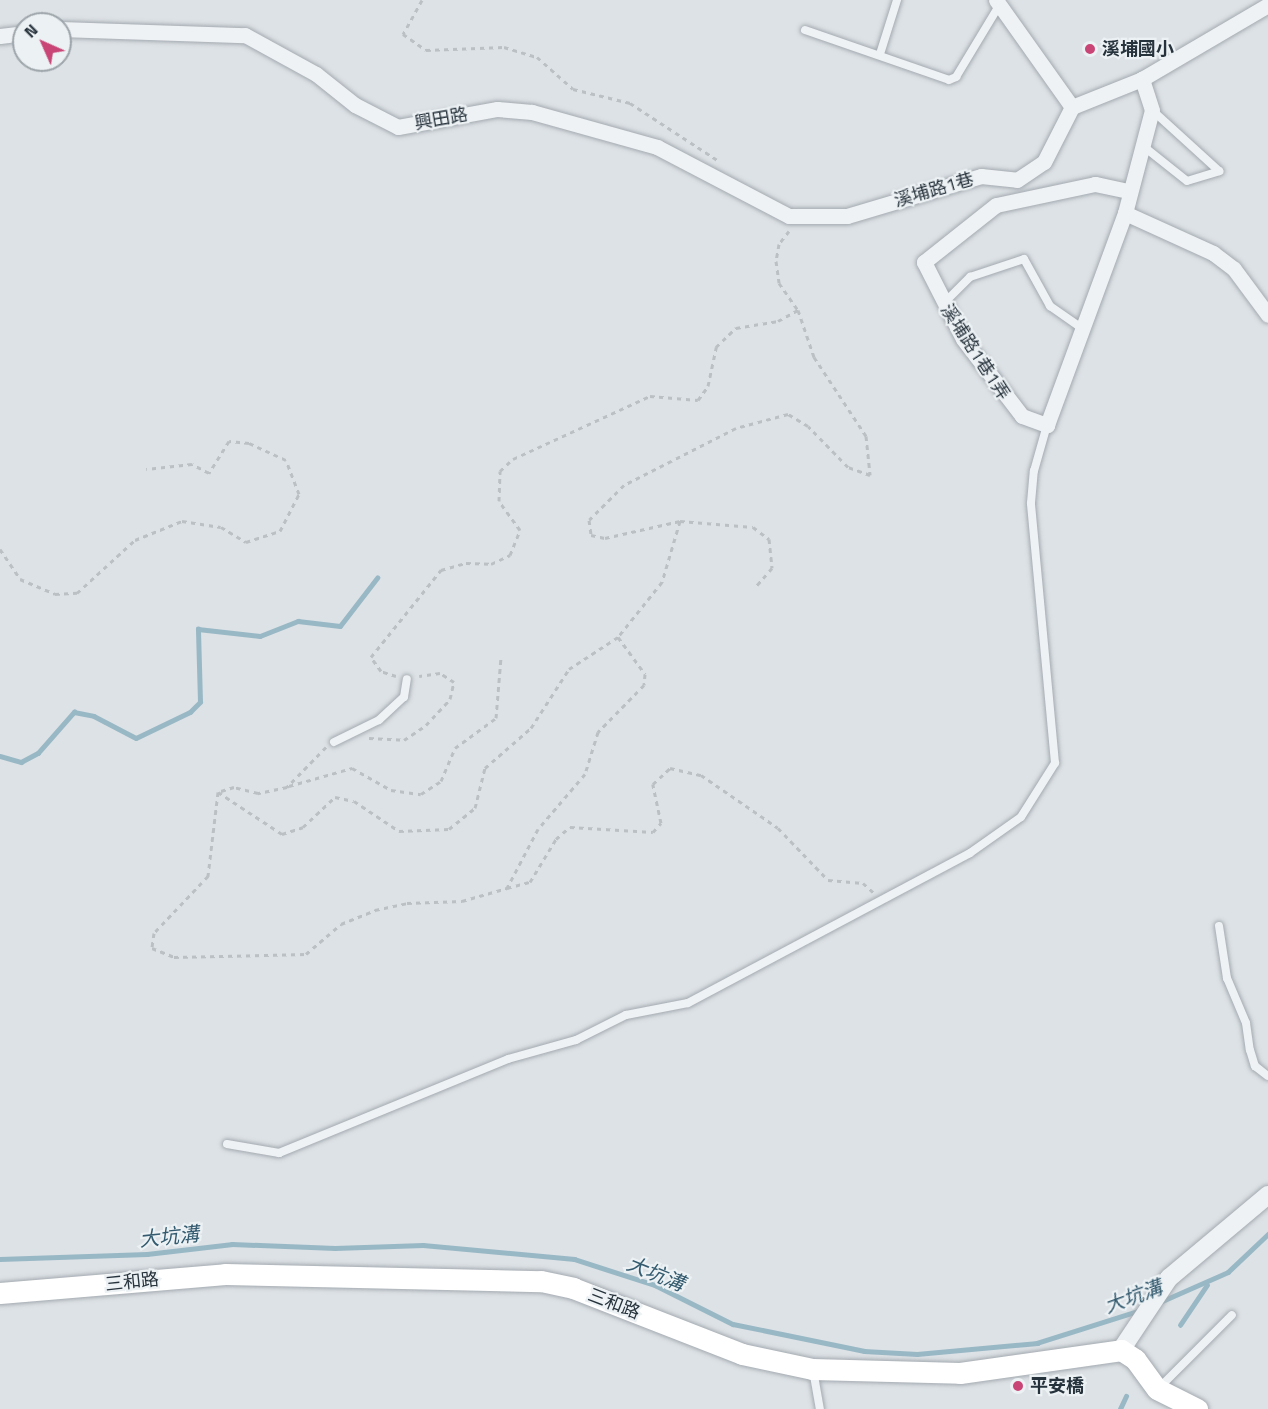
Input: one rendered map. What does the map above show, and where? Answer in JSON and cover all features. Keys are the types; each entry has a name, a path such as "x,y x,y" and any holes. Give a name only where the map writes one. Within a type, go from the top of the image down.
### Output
{"main road":[{"name":"三和路","path":"0,1293 225,1274 541,1281 573,1288 742,1354 812,1369 960,1373 1120,1350"},
{"path":"1120,1350 1135,1359 1158,1389 1197,1409"}],"street":[{"path":"998,2 1072,107 1142,80 1268,5"},
{"name":"興田路","path":"72,29 245,35 316,74 355,105 398,127 497,109 532,112 657,147 789,216"},
{"path":"1047,425 1125,213 1128,192 1152,110 1142,80"},
{"name":"溪埔路1巷","path":"789,216 847,216 981,176 1017,180 1044,162 1072,107"},
{"name":"溪埔路1巷1弄","path":"1047,425 1010,407 943,304 924,262 996,205 1095,184 1128,192"},
{"path":"1125,213 1213,253 1234,268 1268,315"},
{"path":"1120,1350 1134,1333 1169,1278 1268,1195"}],"lane":[{"path":"880,54 900,0"},
{"path":"805,30 880,54 949,80 956,77 998,2"},
{"path":"1142,145 1186,181 1220,171 1152,110"},
{"path":"943,304 970,277 1024,258 1050,306 1083,329"},
{"path":"227,1144 279,1153 508,1059 557,1041 576,1040 626,1015 688,1002 970,853 1021,817 1055,763 1031,503 1034,471 1047,425"},
{"path":"334,742 379,720 404,697 407,679"},
{"path":"1219,926 1227,978 1246,1023 1255,1066 1268,1076"},
{"path":"1158,1389 1232,1315"},
{"path":"812,1369 820,1409"}],"path":[{"path":"366,738 404,740 426,726 450,699 454,682 440,673 407,679 381,671 371,657 441,570 466,563 491,564 510,555 520,530 499,501 500,471 513,459 650,396 698,400 708,386 716,347 729,334 736,328 778,321 798,310 814,357 866,436 870,475 848,467 808,426 789,414 736,429 624,486 589,520 591,535 605,538 680,521 753,526 769,539 772,568 758,585"},
{"path":"0,549 20,579 55,594 77,593 135,540 182,521 220,526 246,542 280,531 298,494 286,460 249,443 229,441 209,473 192,464 146,469"},
{"path":"218,792 238,809 282,834 303,827 335,797 354,801 399,831 449,829 474,808 485,768 531,728 569,669 618,638 662,582 680,521"},
{"path":"507,888 538,829 585,774 598,732 644,685 645,674 618,638"},
{"path":"218,792 234,787 258,793 352,768 391,790 421,794 441,781 455,748 496,718 501,657"},
{"path":"287,787 334,742"},
{"path":"218,792 208,876 154,933 152,948 174,957 306,954 342,924 375,910 407,903 462,902 530,882 556,839 570,827 653,832 661,823 653,784 670,768 701,775 778,828 828,880 863,883 882,900"}],"waterway":[{"path":"0,756 21,762 38,753 74,712 94,716 136,738 190,712 200,702 198,629 260,636 298,621 340,626 377,578"},
{"name":"大坑溝","path":"1160,1302 1228,1272 1268,1234"},
{"name":"大坑溝","path":"0,1259 147,1254 232,1244 335,1248 423,1245 574,1259 655,1285 733,1324 864,1351 917,1354 1037,1343 1141,1310"},
{"path":"1180,1325 1207,1285"},
{"path":"1120,1409 1126,1396"}],"place":[{"name":"溪埔國小","path":"1090,49"},
{"name":"平安橋","path":"1018,1386"}]}
